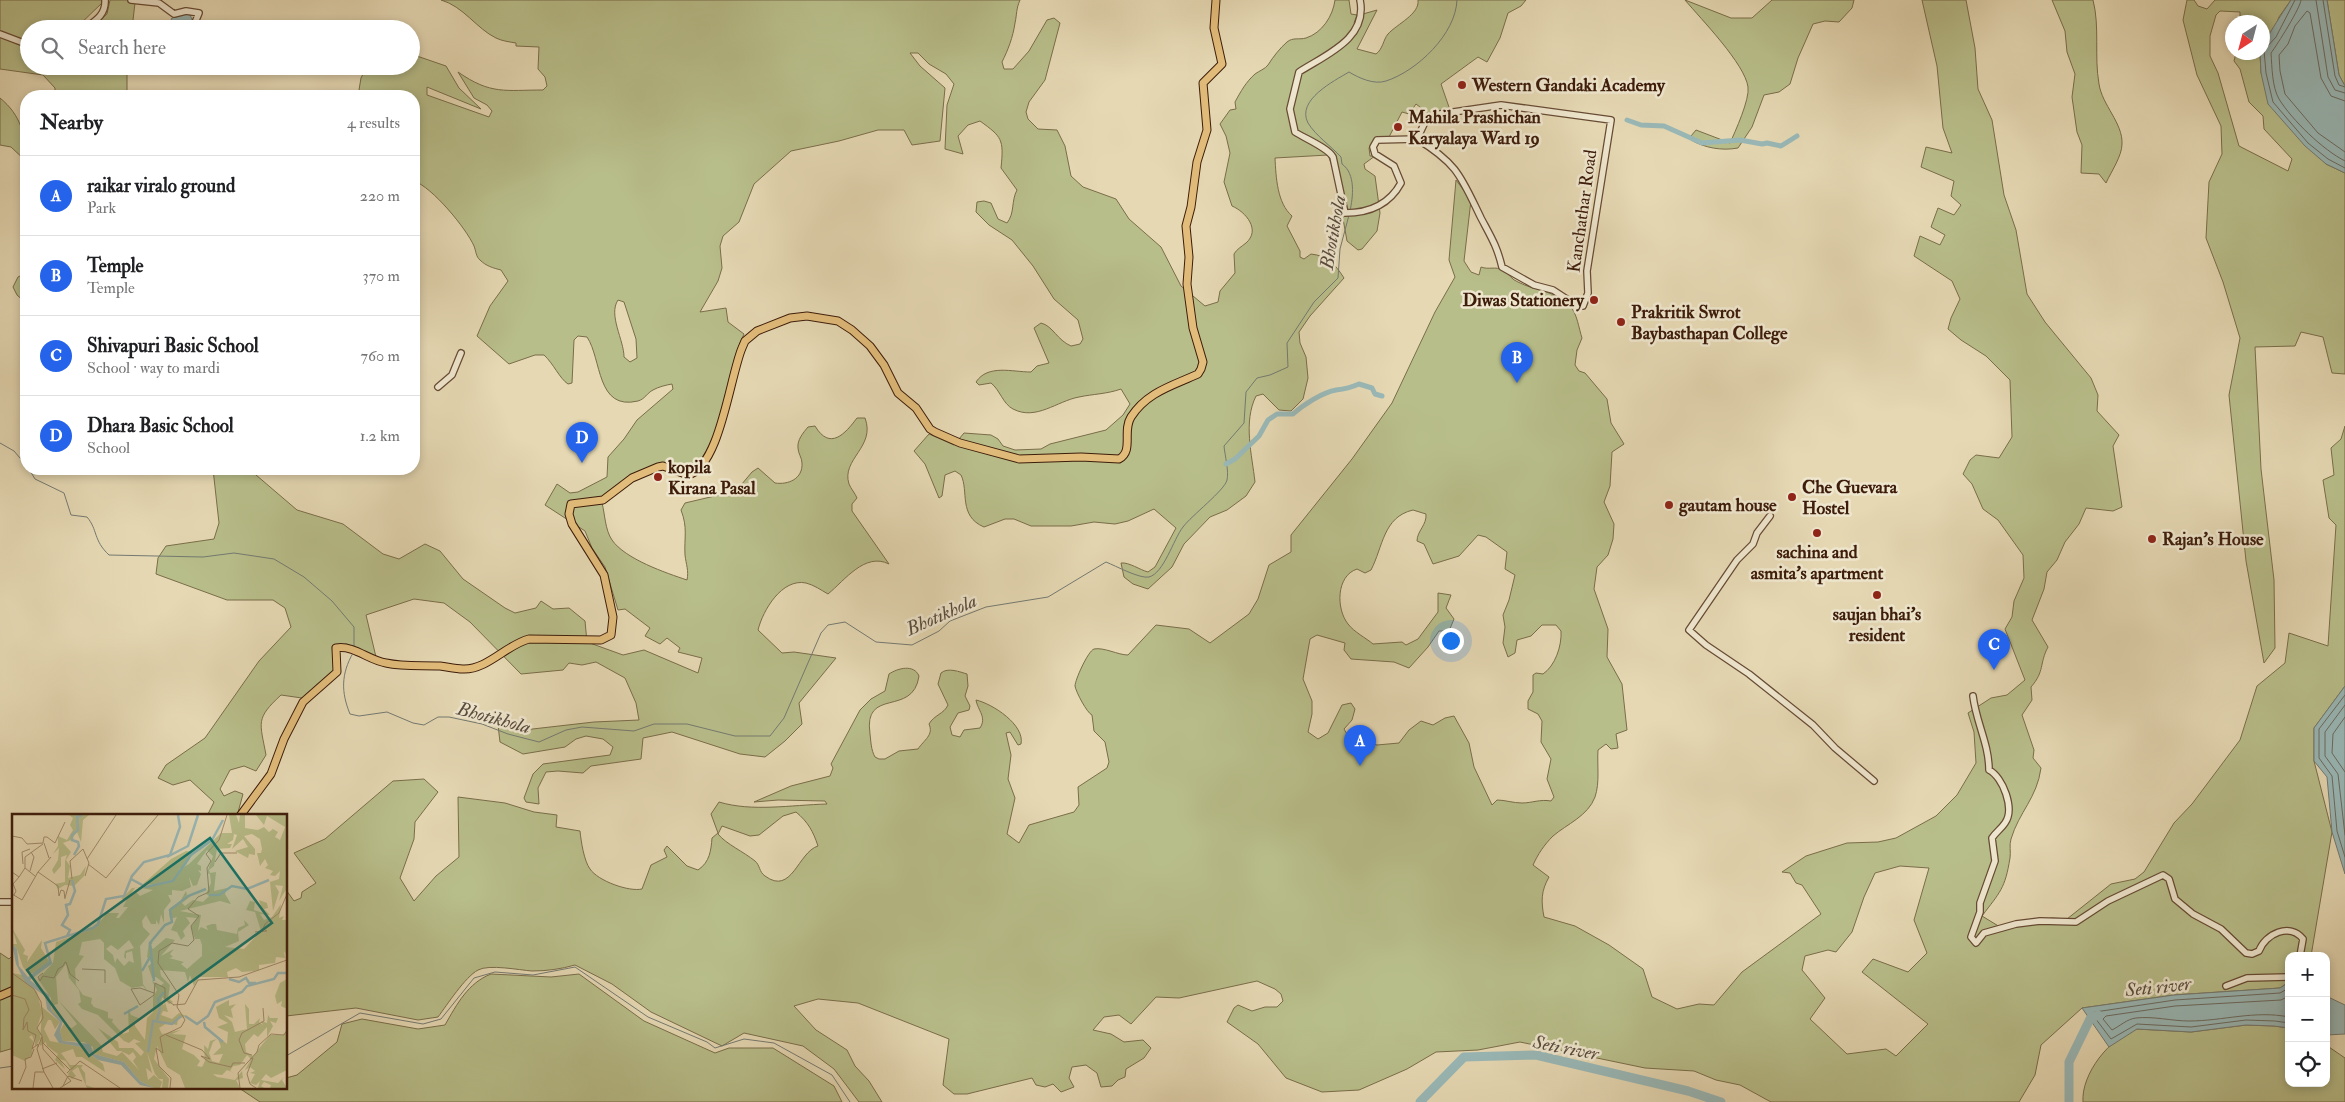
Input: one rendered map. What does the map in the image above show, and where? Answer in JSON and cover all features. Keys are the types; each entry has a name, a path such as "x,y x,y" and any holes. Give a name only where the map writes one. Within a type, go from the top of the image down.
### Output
{"main road":[{"path":"241,814 271,774 284,739 303,702 337,672 335,649 350,647 361,654 384,663 397,665 470,669 521,641 529,639 601,640 611,635 613,617 604,575 572,524 569,514 571,504 603,500 632,478 658,467 663,466 688,475 699,469 713,444 739,355 745,341 757,331 790,318 807,316 838,321 852,330 875,352 898,393 916,408 930,429 945,437 968,445 1019,459 1082,457 1119,459 1124,456 1127,450 1127,427 1138,408 1155,392 1198,374 1202,369 1203,362 1193,328 1187,284 1189,257 1186,226 1191,207 1197,162 1207,130 1204,83 1222,64 1214,28 1216,0"},
{"path":"0,996 12,991"}],"street":[{"path":"96,20 105,10 105,0"},
{"path":"131,0 159,3 174,14 186,11 198,13 196,20"},
{"path":"1360,0 1358,22 1347,43 1299,72 1290,109 1295,132 1330,151 1334,156 1345,213 1376,208 1394,196 1401,183 1394,166 1375,154 1373,147 1377,140 1417,140"},
{"path":"0,34 20,42"},
{"name":"Kanchathar Road","path":"1496,105 1611,120 1587,271 1588,293 1583,306 1576,305 1553,290 1534,285 1502,267 1494,239 1456,169 1442,156 1417,140 1426,120 1433,115 1496,105"},
{"path":"438,387 452,375 461,353"},
{"path":"1770,516 1757,533 1753,544 1737,560 1690,630 1706,645 1749,674 1818,729 1835,748 1874,781"},
{"path":"1973,696 1976,719 1989,758 1989,770 1997,774 2006,792 2008,810 2006,822 1992,838 1995,861 1982,897 1971,937 1976,943 1984,933 2016,924 2040,921 2076,922 2108,901 2163,875 2169,878 2175,900 2199,918 2221,929 2246,953 2252,954 2259,951 2264,941 2276,932 2293,932 2303,939 2301,952"},
{"path":"2226,986 2246,978 2285,977"}],"green space":[{"path":"0,0 102,0 103,2 84,20 20,20 20,39 0,32"},
{"path":"110,0 130,0 135,3 133,20 100,20 107,14"},
{"path":"441,0 1020,0 1012,38 1002,62 1004,69 1013,69 1029,51 1047,20 1054,18 1060,23 1045,80 1029,102 1026,112 1028,119 1038,129 1057,130 1065,146 1071,176 1083,187 1116,199 1129,219 1161,247 1181,286 1205,306 1218,302 1220,291 1235,273 1234,254 1246,243 1252,233 1252,227 1247,217 1232,206 1224,182 1230,153 1226,136 1220,124 1230,110 1236,109 1235,102 1249,80 1267,66 1284,44 1292,40 1312,36 1322,28 1332,12 1335,0 1349,0 1351,14 1357,15 1354,23 1358,28 1363,14 1377,10 1357,49 1376,54 1388,34 1412,14 1418,5 1418,0 1526,0 1521,6 1508,13 1500,38 1487,62 1478,57 1441,84 1450,110 1429,114 1416,104 1409,114 1402,112 1389,137 1374,140 1369,148 1370,156 1375,156 1364,164 1365,169 1375,176 1380,213 1377,231 1362,249 1358,250 1347,241 1335,174 1328,155 1275,158 1280,197 1287,211 1292,216 1287,226 1300,251 1300,257 1304,259 1311,254 1327,259 1344,278 1310,316 1299,332 1300,343 1306,357 1308,378 1303,399 1291,411 1279,410 1263,394 1256,396 1252,406 1249,428 1255,482 1246,496 1227,510 1210,517 1184,544 1172,567 1148,589 1133,584 1124,577 1121,563 1148,572 1155,567 1176,528 1154,509 1128,521 1115,524 1094,522 1071,526 1031,526 1014,519 1005,519 984,527 976,522 967,510 961,475 955,471 945,475 942,496 939,498 925,464 914,451 929,434 954,445 964,433 991,435 998,439 1003,446 1015,450 1041,449 1050,444 1106,430 1123,415 1130,404 1121,389 1071,399 1038,412 1022,412 1010,407 991,383 979,385 976,382 981,376 994,371 1031,372 1037,366 1049,363 1034,328 1041,323 1049,327 1071,346 1080,344 1083,339 1078,320 1054,299 1033,266 1012,240 989,225 976,212 977,202 984,201 991,203 998,219 1007,223 1011,215 1017,190 1001,168 1002,151 997,135 980,121 968,125 958,136 963,154 945,149 947,105 954,84 946,74 929,64 918,53 910,53 920,66 945,88 940,141 912,145 904,130 878,130 839,141 791,151 754,184 739,222 723,236 720,246 722,268 718,281 700,312 726,308 728,322 744,334 737,350 723,407 710,443 702,458 690,471 663,468 640,471 620,483 602,503 608,532 618,547 646,564 687,580 685,528 681,510 685,503 736,491 752,472 758,468 775,483 790,482 797,477 802,469 798,442 808,427 815,426 826,438 832,439 847,430 857,418 865,418 866,437 853,460 848,475 849,484 857,498 852,504 852,511 889,564 880,561 864,565 848,575 828,594 806,583 789,585 769,605 758,630 782,653 794,652 836,658 799,703 802,724 765,757 740,754 672,732 643,738 641,759 591,766 583,773 546,772 538,788 539,804 526,802 524,798 533,774 543,764 610,755 613,747 603,739 586,736 576,739 565,747 523,754 500,742 498,725 515,731 594,722 639,720 636,703 625,678 596,662 582,665 569,663 563,670 521,674 470,622 444,603 414,599 366,615 376,657 347,644 332,646 334,670 302,698 281,695 273,703 263,716 261,728 266,755 256,771 244,766 230,770 220,789 224,796 235,791 243,794 238,814 208,814 214,802 190,780 173,785 158,778 166,765 205,738 259,661 291,627 285,608 273,600 227,600 156,574 158,558 166,546 214,539 219,523 214,475 256,475 297,510 343,524 383,554 399,559 425,544 440,551 463,579 515,613 536,608 541,601 553,609 569,608 585,621 587,642 623,655 644,650 698,673 702,658 678,652 680,648 667,638 660,644 645,636 650,628 625,609 618,610 605,567 592,548 585,531 545,505 557,484 570,493 578,492 607,477 608,457 637,420 673,389 672,384 651,391 638,401 624,402 614,398 607,391 602,381 592,346 587,337 578,336 574,340 572,383 568,384 544,355 535,355 509,364 477,336 490,306 508,281 501,270 492,268 479,259 470,238 456,219 439,199 420,184 420,90 359,90 362,75 420,75 420,57 446,66 459,88 481,109 427,87 427,95 489,117 492,111 487,105 474,98 458,72 480,85 499,90 543,90 547,86 545,77 538,69 539,47 516,46 516,43 496,38 456,7","holes":["618,300 624,302 636,339 637,358 630,362 624,357 616,320 615,306"]},
{"path":"1685,0 1731,18 1752,18 1772,0 1854,0 1852,8 1839,22 1825,21 1813,24 1798,58 1790,84 1779,92 1764,95 1752,127 1738,148 1726,149 1702,145 1691,140 1691,136 1696,130 1730,143 1745,107 1748,87 1745,77 1731,54"},
{"path":"1922,0 1966,0 1975,48 1978,89 1992,120 2004,195 2016,230 2027,294 2045,322 2091,378 2098,395 2097,411 2119,435 2113,446 2122,507 2113,511 2086,508 2079,524 2065,542 2057,560 2047,572 2044,589 2032,620 2048,647 2040,672 2031,687 2032,700 2022,715 2034,750 2033,758 2041,768 2039,779 2032,797 2014,829 2004,884 1982,916 2000,927 2052,918 2067,919 2111,884 2135,879 2144,872 2174,823 2192,804 2240,740 2257,686 2285,663 2289,633 2328,646 2336,525 2329,518 2323,480 2334,475 2331,448 2341,439 2345,426 2345,686 2314,728 2314,761 2332,832 2312,952 2285,952 2285,985 2280,988 2174,995 2082,1008 2041,1045 2035,1075 2019,1102 1771,1102 1740,1085 1716,1080 1694,1071 1645,1068 1520,1042 1478,1050 1436,1052 1407,1069 1359,1090 1322,1092 1286,1078 1258,1044 1227,1022 1234,1008 1238,1005 1252,1011 1265,1007 1277,1007 1283,1001 1281,994 1275,989 1257,981 1179,998 1156,997 1131,1024 1119,1015 1104,1017 1093,1030 1111,1034 1124,1042 1143,1040 1151,1048 1144,1058 1126,1069 1125,1077 1118,1080 1112,1086 1101,1087 1097,1073 1086,1065 1072,1067 1069,1078 1074,1087 1061,1092 1053,1084 1045,1087 1036,1085 1032,1078 967,1094 954,1094 943,1085 949,1039 858,1003 818,999 794,1006 816,1030 847,1050 855,1066 869,1081 882,1102 859,1102 834,1069 803,1046 744,1033 722,1046 651,1012 612,984 575,965 543,971 496,967 483,968 473,974 462,985 438,1017 418,1020 356,1008 288,1016 288,893 294,901 301,898 302,892 316,883 294,853 325,839 393,781 424,779 438,792 415,822 414,839 400,878 414,901 436,876 459,857 458,797 505,803 534,812 557,815 556,827 580,831 586,861 594,873 614,885 630,889 642,889 651,865 667,857 664,850 667,846 687,866 698,870 702,867 709,856 712,838 718,833 711,814 719,802 745,807 827,804 825,801 778,800 754,802 791,786 830,776 833,768 831,764 860,710 871,699 885,691 889,674 906,668 917,672 919,676 915,689 908,696 881,706 874,711 870,719 872,749 875,757 885,759 899,751 918,749 928,737 930,731 929,724 948,705 938,684 941,673 950,670 967,674 968,686 965,696 970,706 969,710 958,713 950,727 952,735 960,737 964,730 980,728 983,721 976,700 991,706 1006,716 1018,730 1021,737 1021,744 1018,745 1010,732 1006,733 1011,755 1008,779 1015,798 1007,834 1019,843 1029,825 1074,812 1079,805 1078,787 1107,768 1109,762 1105,742 1094,731 1092,715 1082,702 1075,686 1079,672 1088,655 1094,649 1098,649 1128,655 1156,625 1189,629 1210,643 1249,614 1258,599 1269,565 1291,552 1291,535 1352,459 1392,403 1435,312 1455,277 1449,260 1456,180 1471,200 1464,261 1471,272 1479,275 1481,267 1503,270 1516,281 1559,297 1570,306 1576,317 1582,338 1577,350 1575,365 1579,371 1585,373 1607,399 1611,423 1624,444 1612,452 1610,486 1604,502 1614,524 1613,539 1608,555 1597,567 1594,589 1608,629 1607,657 1622,684 1627,730 1616,734 1618,748 1611,749 1606,744 1598,750 1597,786 1592,804 1582,815 1550,839 1533,865 1549,877 1542,896 1544,917 1575,926 1609,945 1643,969 1652,997 1677,1009 1699,1004 1714,1005 1742,972 1821,914 1802,885 1796,883 1790,873 1782,872 1806,856 1847,843 1878,842 1896,838 1936,816 1957,795 1976,763 1974,732 1968,713 1991,698 2007,695 2025,680 2005,629 2012,617 2014,601 2024,578 2023,555 1998,520 1983,509 1972,484 1963,474 1970,460 1976,455 1999,458 2012,437 2010,380 1986,356 1948,329 1960,299 1952,281 1914,256 1920,236 1940,245 1945,235 1931,227 1938,208 1954,215 1961,205 1951,196 1954,181 1921,167 1926,147 1952,153 1943,128 1937,66","holes":["1413,510 1426,514 1417,541 1424,544 1433,564 1459,556 1478,535 1486,537 1507,552 1505,569 1515,575 1503,615 1505,627 1503,643 1508,657 1515,653 1517,640 1531,636 1542,625 1556,625 1561,631 1559,649 1551,666 1543,674 1536,673 1533,675 1533,692 1528,701 1528,709 1538,714 1542,721 1541,742 1551,759 1547,779 1554,797 1551,801 1543,800 1522,803 1497,800 1492,805 1474,767 1469,743 1454,716 1445,718 1433,725 1421,721 1409,730 1399,743 1377,745 1348,736 1344,729 1352,720 1355,709 1351,703 1342,705 1328,733 1318,739 1308,732 1312,714 1312,701 1303,679 1310,639 1317,635 1345,643 1344,650 1351,659 1394,662 1409,668 1428,647 1439,631 1449,631 1454,619 1446,608 1451,595 1438,593 1438,612 1418,639 1406,645 1402,642 1373,644 1348,624 1341,610 1340,594 1345,578 1357,569 1365,573 1371,570 1385,534 1395,519","796,812 810,827 818,846 811,850 794,871 782,881 774,881 765,876 755,861 718,834 722,826 750,836 759,835 783,816","1900,866 1929,868 1914,920 1927,953 1908,972 1873,959 1862,972 1928,1024 1896,1056 1886,1049 1847,1054 1810,1019 1825,998 1802,970 1805,956 1828,950 1836,952 1852,932 1864,897 1875,873"]},
{"path":"2052,0 2093,0 2099,84 2104,99 2116,121 2122,144 2118,159 2106,183 2099,174 2081,173 2082,145 2077,132 2072,97 2075,74 2067,52 2065,31"},
{"path":"2187,0 2194,0 2198,6 2207,9 2215,0 2291,0 2279,17 2270,37 2270,15 2240,15 2240,12 2220,11 2216,15 2210,36 2210,56 2218,73 2239,146 2288,171 2292,159 2264,129 2263,116 2249,102 2240,69 2234,61 2260,60 2261,73 2326,164 2345,173 2345,374 2332,373 2323,337 2301,332 2295,346 2255,347 2261,469 2274,580 2275,648 2264,663 2246,561 2229,395 2240,338 2223,282 2206,238 2209,182 2222,154 2221,126 2197,75 2183,20"},
{"path":"2327,0 2345,0 2345,86 2339,75"},
{"path":"0,37 20,45 20,72 0,69"},
{"path":"43,75 127,75 127,90 55,90"},
{"path":"0,98 13,112 20,124 20,155 11,147 0,145"},
{"path":"20,276 20,298 13,287"},
{"path":"0,953 9,959 12,956 12,1049 0,1052"},
{"path":"491,974 551,977 579,974 644,1021 715,1053 729,1048 773,1048 834,1086 842,1102 260,1102 242,1090 288,1090 288,1077 297,1075 337,1042 342,1024 362,1019 418,1029 445,1025 464,995 483,978"},
{"path":"2246,1025 2285,1027 2285,1087 2330,1087 2330,1048 2345,1058 2345,1102 2083,1102 2087,1080 2099,1058 2127,1033 2137,1029 2191,1032"}],"water":[{"path":"2291,0 2327,0 2339,75 2345,86 2345,173 2326,164 2305,146 2268,104 2261,73 2260,60 2270,60 2270,32"},
{"path":"186,14 190,15 192,19 171,20"},
{"path":"2345,686 2345,874 2332,832 2327,777 2314,761 2314,728"},
{"path":"2285,985 2285,1027 2246,1025 2191,1032 2137,1029 2109,1047 2082,1008 2174,995 2280,988"},
{"path":"2330,998 2345,1005 2345,1034 2330,1035"}],"waterway":[{"name":"Bhotikhola","path":"1350,211 1352,199 1350,174 1342,164 1341,157 1308,123 1307,107 1318,92 1349,72 1367,80 1381,82 1410,69 1422,60 1442,38 1450,26 1457,0"},
{"path":"1627,120 1641,125 1664,126 1702,143 1740,140 1781,146 1797,136"},
{"name":"Bhotikhola","path":"353,653 344,676 344,691 350,714 359,716 387,712 413,723 424,725 438,717 449,717 482,724 508,734 539,742 566,730 582,727 634,731 654,724 687,724 735,736 770,736 784,718 821,633 828,625 845,622 876,642 912,645 939,631 950,621 986,607 1048,597 1106,562 1134,574 1149,577 1164,563 1183,527 1225,484 1228,472 1224,446 1244,423 1246,392 1257,378 1270,375 1288,367 1287,343 1314,302 1338,278 1340,249 1349,215"},
{"path":"1226,464 1235,459 1259,436 1268,420 1277,414 1293,414 1325,393 1359,384 1372,388 1375,394 1382,396"},
{"name":"Bhotikhola","path":"0,443 14,451 20,458"},
{"name":"Bhotikhola","path":"33,475 35,479 64,493 71,515 87,517 93,526 100,545 109,555 203,557 234,553 274,559 304,577 332,601 354,627 354,646"},
{"path":"288,1055 360,1013 423,1024 441,1019 474,978 495,972 533,975 575,967 648,1017 707,1042 715,1048 744,1039 774,1043 832,1075 850,1102"},
{"name":"Seti river","path":"2069,1102 2069,1062 2090,1019 2098,1015"},
{"name":"Seti river","path":"1420,1102 1464,1057 1536,1055 1688,1091 1721,1102"},
{"path":"0,1068 12,1066"}],"place":[{"name":"Western Gandaki Academy","path":"1462,85"},
{"name":"Mahila Prashichan Karyalaya Ward 19","path":"1398,127"},
{"name":"Diwas Stationery","path":"1594,300"},
{"name":"Prakritik Swrot Baybasthapan College","path":"1621,322"},
{"name":"Temple","path":"1517,383"},
{"name":"Dhara Basic School","path":"582,463"},
{"name":"kopila Kirana Pasal","path":"658,477"},
{"name":"Che Guevara Hostel","path":"1792,497"},
{"name":"gautam house","path":"1669,505"},
{"name":"sachina and asmita's apartment","path":"1817,533"},
{"name":"Rajan's House","path":"2152,539"},
{"name":"saujan bhai's resident","path":"1877,595"},
{"name":"Shivapuri Basic School","path":"1994,670"},
{"name":"raikar viralo ground","path":"1360,766"}]}
